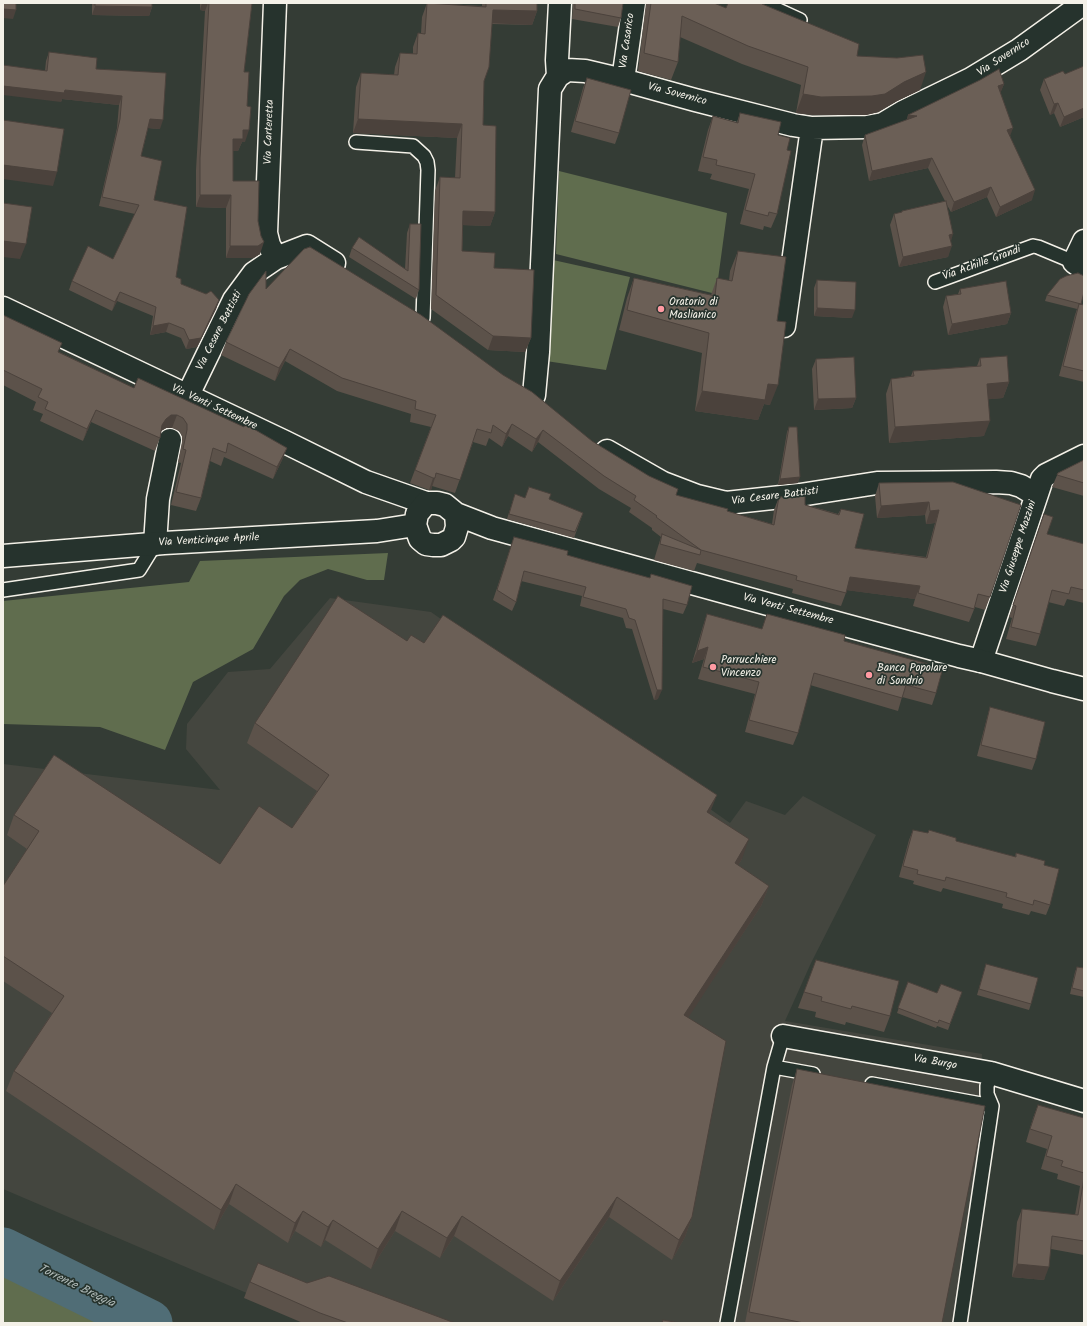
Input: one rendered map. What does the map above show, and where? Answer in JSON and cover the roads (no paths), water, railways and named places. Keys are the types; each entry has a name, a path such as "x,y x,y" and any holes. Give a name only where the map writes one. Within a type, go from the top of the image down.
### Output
{"street":[{"name":"Via Carteretta","path":"275,3 266,233 269,245 276,258"},
{"path":"552,409 526,390 538,352 550,89 558,76 557,60 560,3"},
{"name":"Via Casarico","path":"623,80 634,3"},
{"name":"Via Sovernico","path":"558,76 567,70 585,71 695,100 812,128 867,127 883,124 971,79 1019,50 1084,3"},
{"path":"784,326 812,128"},
{"name":"Via Achille Grandi","path":"1079,265 1084,241"},
{"name":"Via Cesare Battisti","path":"188,395 234,300 254,273 276,258 307,246 352,274"},
{"path":"403,306 442,332"},
{"name":"Via Venti Settembre","path":"3,308 188,395 366,482 426,503"},
{"name":"Via Cesare Battisti","path":"588,439 663,483 697,496 726,503 800,495 876,483 1011,483 1021,486 1036,495"},
{"path":"155,544 158,499 170,440"},
{"name":"Via Giuseppe Mazzini","path":"981,661 1039,485 1046,475 1084,456"},
{"path":"426,503 445,505 456,514 457,527 454,537 441,545 426,544 420,539 415,524 417,514 426,503"},
{"name":"Via Venti Settembre","path":"456,514 492,528 785,609 981,661 1052,682 1084,689"},
{"name":"Via Venticinque Aprile","path":"3,556 155,544 377,531 415,524"},
{"name":"Via Venti Settembre","path":"454,537 492,528"},
{"name":"Via Burgo","path":"783,1036 991,1073 1084,1101"}],"lane":[{"path":"763,3 804,22 800,32"},
{"path":"356,142 414,146 424,156 427,162 428,170 423,318"},
{"name":"Via Achille Grandi","path":"935,282 1033,246 1079,265"},
{"path":"3,590 139,570 155,544"},
{"path":"727,1323 774,1067 783,1036"},
{"path":"774,1067 829,1077"},
{"path":"960,1323 992,1106 987,1094 987,1086 991,1073"},
{"path":"860,1082 992,1106"}],"waterway":[{"name":"Torrente Breggia","path":"3,1251 149,1323"}],"place":[{"name":"Oratorio di Maslianico","path":"661,309"},
{"name":"Parrucchiere Vincenzo","path":"713,667"},
{"name":"Banca Popolare di Sondrio","path":"869,675"}]}
